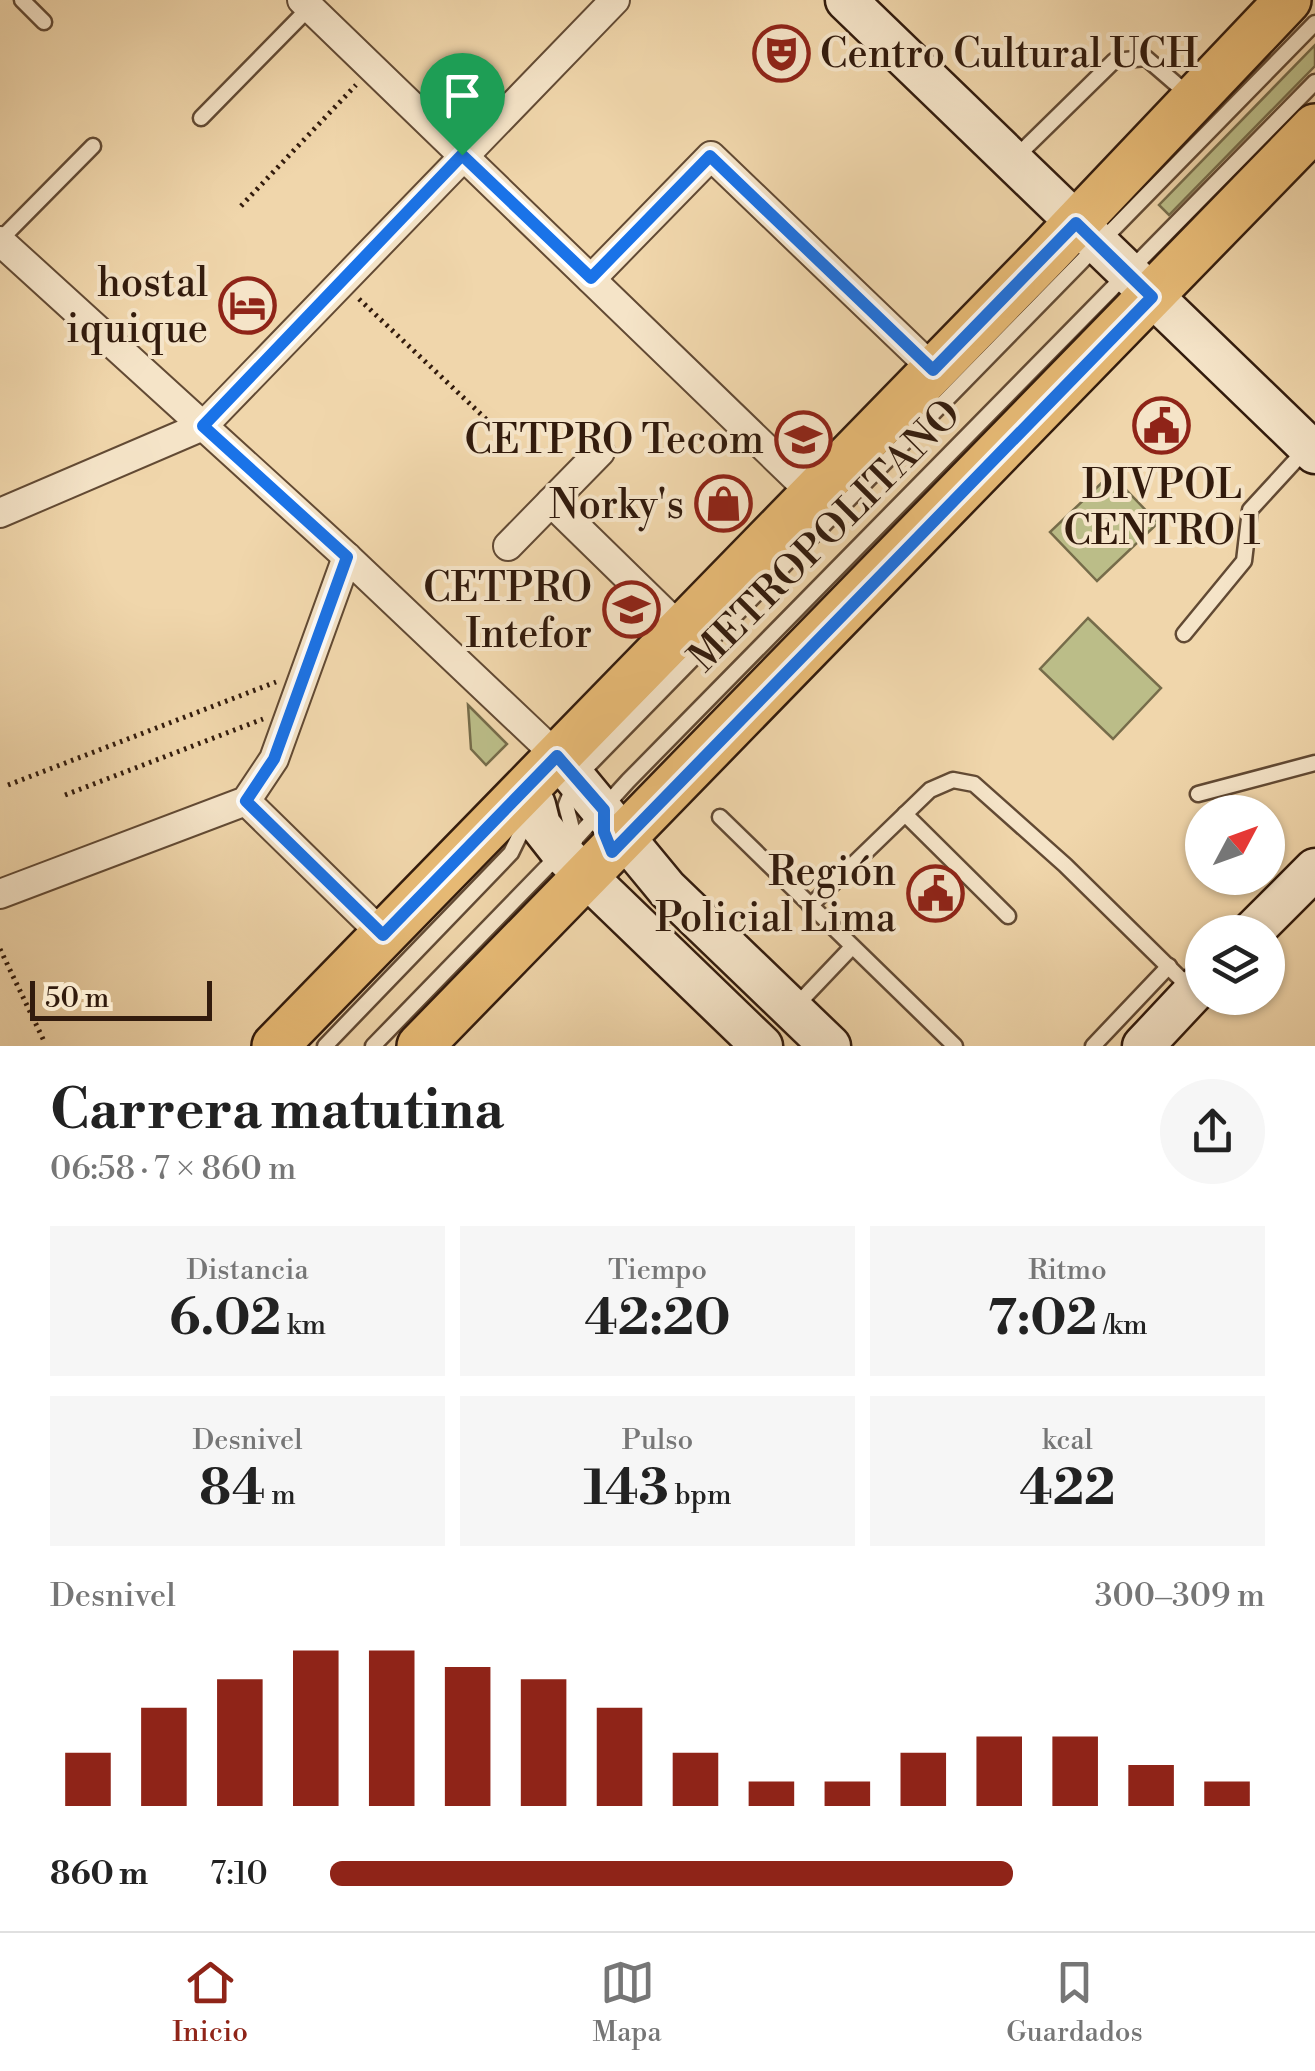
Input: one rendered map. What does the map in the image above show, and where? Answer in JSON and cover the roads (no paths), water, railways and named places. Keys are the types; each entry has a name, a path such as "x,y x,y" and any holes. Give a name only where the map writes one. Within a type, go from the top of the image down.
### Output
{"main road":[{"path":"274,1046 383,935 567,767 681,629 933,370 1087,234 1194,99 1288,0"},
{"path":"420,1046 591,852 1140,285 1315,128"}],"street":[{"path":"0,513 203,426 615,0"},
{"path":"846,0 1312,450"},
{"path":"306,4 812,493"},
{"path":"591,278 710,156 933,370"},
{"path":"0,240 347,557 567,767 591,852 762,1046"},
{"path":"508,546 600,452"},
{"path":"551,502 681,629"},
{"path":"0,894 246,801 274,759 347,557"},
{"path":"246,801 383,935"},
{"path":"534,805 540,824 668,889 788,1028 830,1046"},
{"path":"1269,915 1315,868"},
{"path":"1143,1046 1185,985"}],"lane":[{"path":"22,0 44,22"},
{"path":"202,118 306,4"},
{"name":"METROPOLITANO","path":"325,1046 511,853 534,805 567,767 1087,234 1315,23"},
{"path":"1012,162 1114,62 1146,58 1194,99"},
{"path":"1140,285 1315,82"},
{"path":"0,240 93,146"},
{"path":"1184,634 1244,561 1250,510 1312,450"},
{"path":"1198,794 1315,763"},
{"path":"810,906 930,790 953,780 974,784 1185,978"},
{"path":"905,814 1008,916"},
{"path":"720,817 956,1046"},
{"path":"372,1046 591,852"},
{"path":"788,1028 852,948"},
{"path":"1094,1046 1185,983"}],"place":[{"name":"Centro Cultural UCH","path":"781,53"},
{"name":"hostal iquique","path":"247,305"},
{"name":"DIVPOL CENTRO 1","path":"1162,425"},
{"name":"CETPRO Tecom","path":"803,439"},
{"name":"Norky's","path":"723,504"},
{"name":"CETPRO Intefor","path":"631,610"},
{"name":"Región Policial Lima","path":"935,894"}]}
